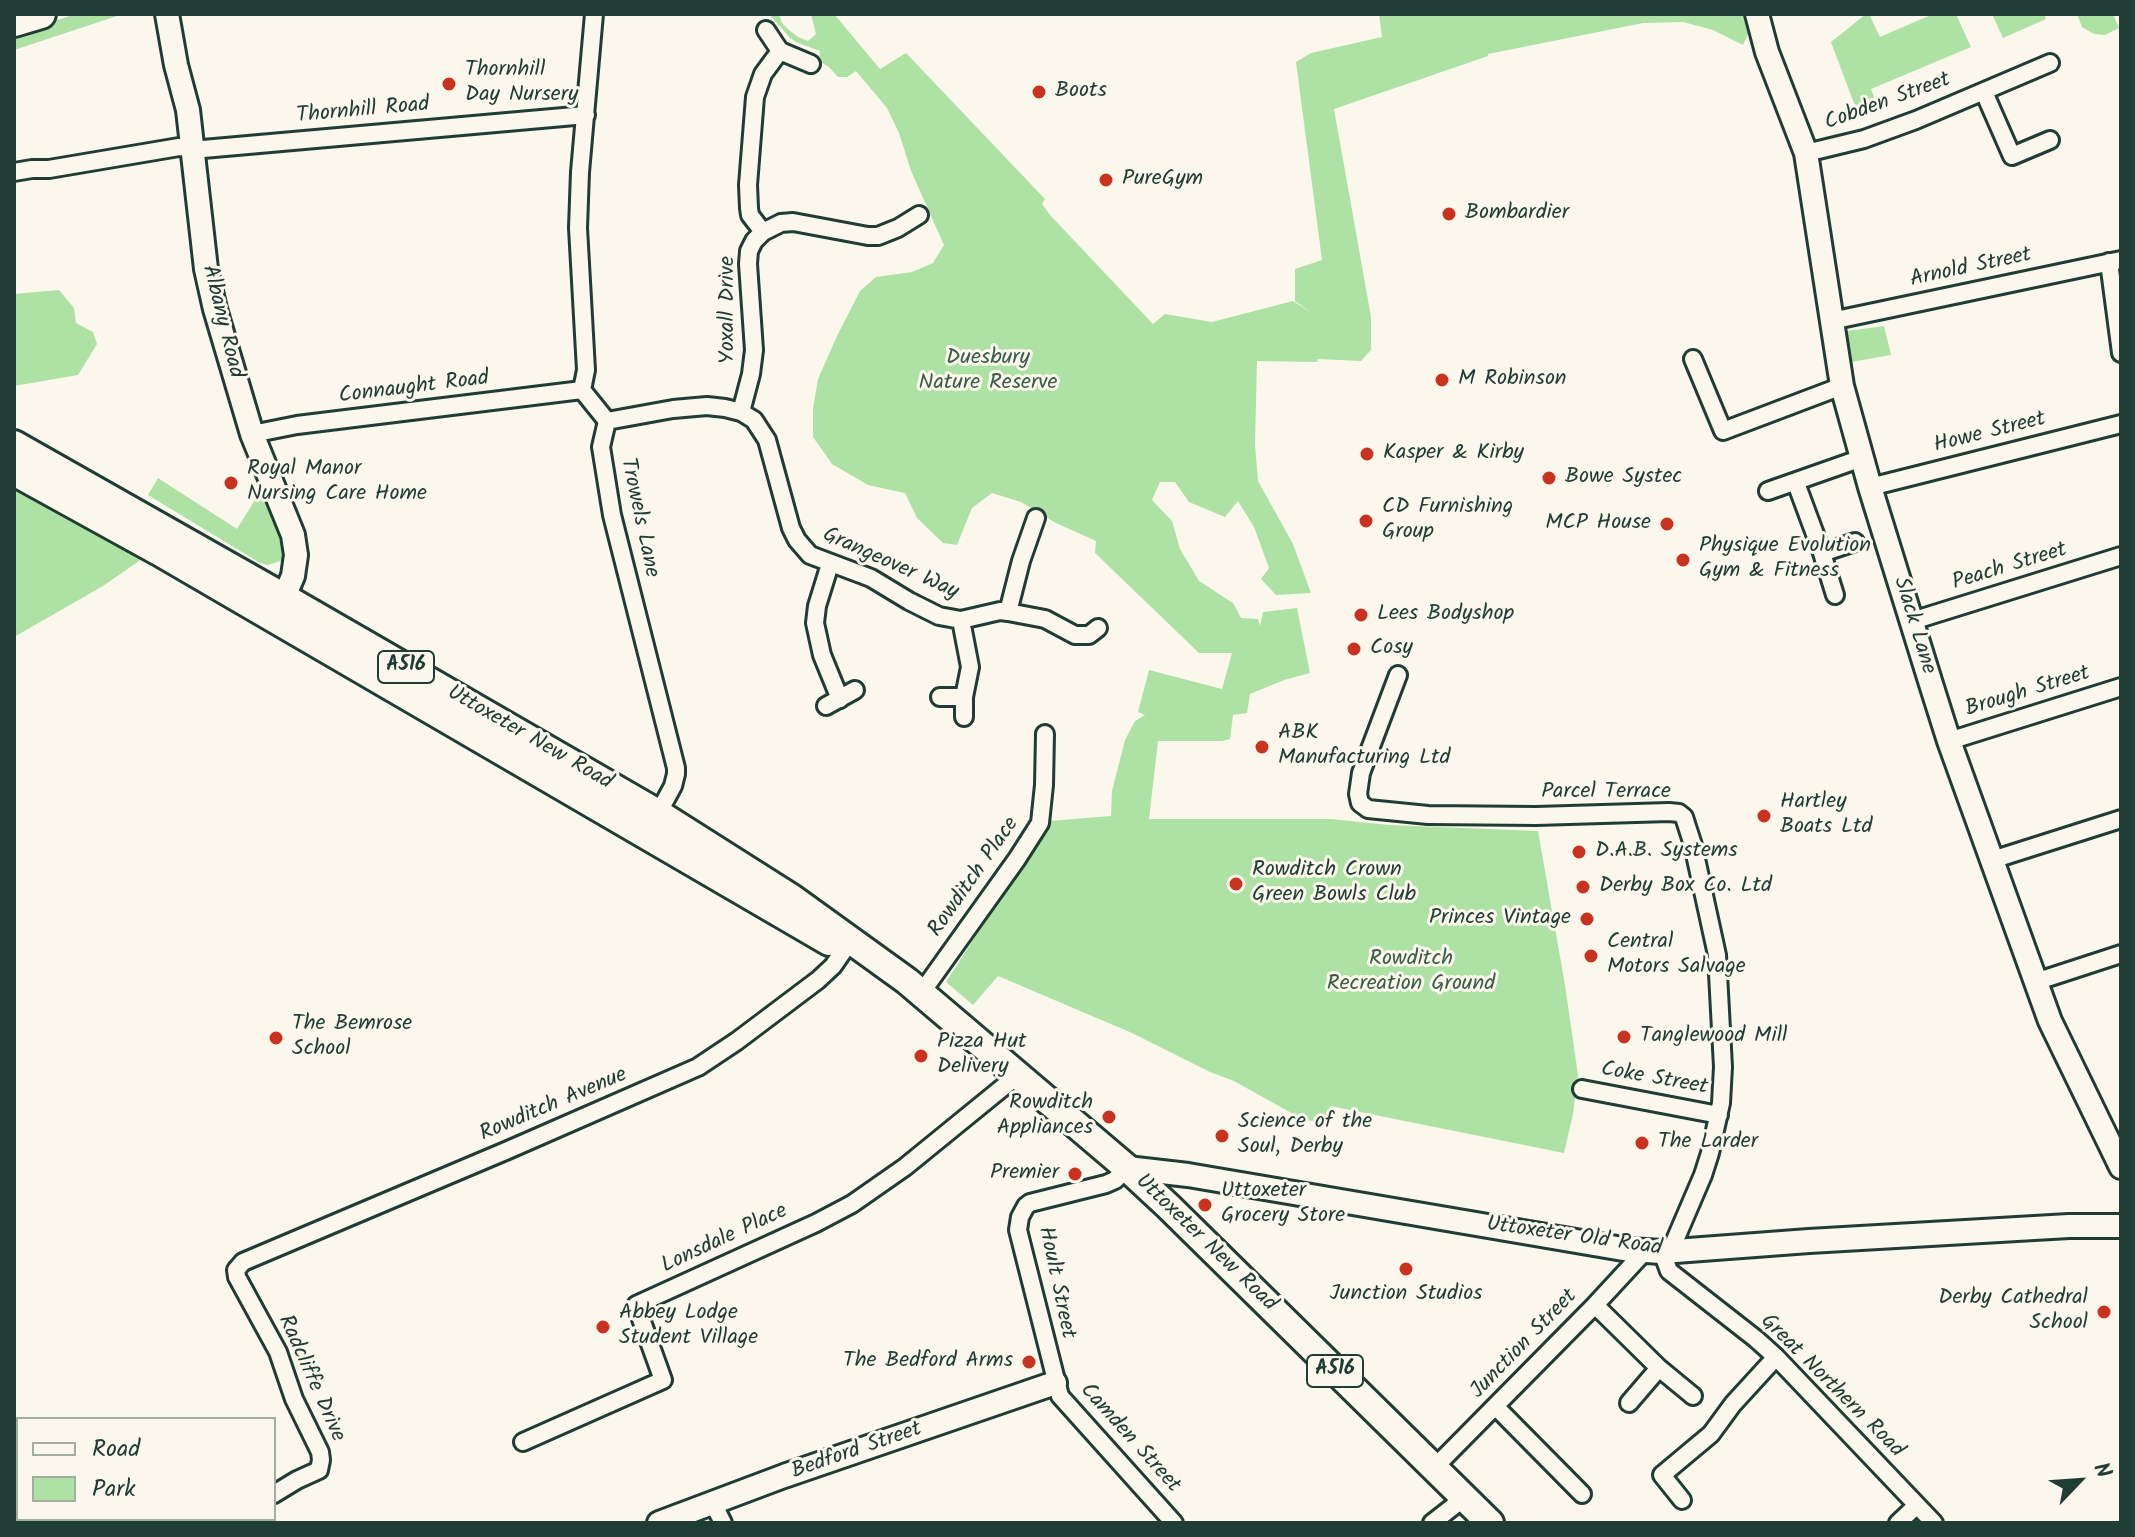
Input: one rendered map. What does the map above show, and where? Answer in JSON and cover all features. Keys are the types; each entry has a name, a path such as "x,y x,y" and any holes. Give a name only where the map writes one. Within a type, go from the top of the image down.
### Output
{"highway":[{"path":"14,22 41,14"}],"main road":[{"name":"Uttoxeter New Road","path":"14,444 279,608 651,825 914,987 1168,1206 1490,1523"},
{"name":"Uttoxeter New Road","path":"14,472 159,552 279,608"}],"street":[{"name":"Albany Road","path":"167,14 188,110 206,269 252,434 293,535 293,576 279,608"},
{"path":"594,14 578,228 586,370 582,390 607,421 707,406 741,412"},
{"name":"Slack Lane","path":"1757,14 1772,64 1806,153 1842,386 1949,741 2050,1021 2121,1167"},
{"path":"766,30 780,51 811,64"},
{"path":"763,232 750,215 749,208 755,97 763,74 780,51"},
{"name":"Cobden Street","path":"1806,153 1864,139 2050,63"},
{"name":"Cobden Street","path":"1984,92 2012,156 2050,140"},
{"name":"Thornhill Road","path":"14,172 179,147 192,150 586,115"},
{"name":"Yoxall Drive","path":"741,412 754,350 748,264 754,241 763,232 781,223 793,222 878,236 919,215"},
{"path":"2115,261 2121,353"},
{"name":"Arnold Street","path":"1831,321 2115,261"},
{"path":"1693,359 1723,431 1842,386"},
{"name":"Connaught Road","path":"252,434 297,425 582,390"},
{"name":"Grangeover Way","path":"741,412 754,420 767,440 791,528 810,555 871,578 939,616 961,620 1000,611 1045,619 1075,635 1089,635 1098,628"},
{"name":"Trowels Lane","path":"607,421 601,447 612,515 676,768 673,786 651,825"},
{"name":"Howe Street","path":"1870,487 2121,424"},
{"path":"1768,491 1862,458"},
{"path":"1796,483 1835,595"},
{"path":"1008,612 1036,518"},
{"path":"1822,553 1855,542"},
{"name":"Peach Street","path":"1912,621 2121,556"},
{"path":"830,564 815,623 822,655 840,698"},
{"path":"961,620 970,667 964,717"},
{"name":"Parcel Terrace","path":"1398,675 1361,773 1358,794 1360,803 1368,809 1428,815 1669,812 1684,817 1712,926 1719,971 1723,1067 1719,1115 1703,1175 1659,1252"},
{"name":"Brough Street","path":"1949,741 2121,687"},
{"path":"940,697 964,697"},
{"name":"Rowditch Place","path":"914,987 1017,859 1040,823 1045,734"},
{"path":"1992,860 2121,819"},
{"name":"Rowditch Avenue","path":"243,1262 698,1067 818,980 833,966 847,945"},
{"path":"2035,982 2121,954"},
{"name":"Lonsdale Place","path":"523,1442 663,1380 636,1305 852,1204 905,1167 1018,1075"},
{"name":"Coke Street","path":"1582,1089 1719,1115"},
{"name":"Uttoxeter Old Road","path":"1127,1168 1188,1175 1659,1252 2014,1229 2118,1226"},
{"name":"Hoult Street","path":"1055,1383 1018,1230 1020,1217 1030,1203 1106,1184 1127,1168"},
{"name":"Junction Street","path":"1434,1468 1595,1305 1659,1252"},
{"name":"Great Northern Road","path":"1659,1252 1673,1275 1776,1357 1934,1523"},
{"name":"Radcliffe Drive","path":"243,1262 236,1270 237,1277 278,1352 294,1399 320,1452 319,1470 276,1493"},
{"path":"1595,1305 1659,1368 1693,1396"},
{"path":"1682,1500 1662,1475 1711,1434 1733,1404 1776,1357"},
{"path":"1629,1403 1659,1368"},
{"name":"Bedford Street","path":"659,1523 718,1513 1055,1383"},
{"name":"Camden Street","path":"1055,1383 1060,1396 1165,1521"},
{"path":"1496,1407 1582,1494"},
{"path":"1432,1523 1464,1498"},
{"path":"1898,1523 1916,1506"}],"green space":[{"path":"76,14 120,15 14,50 14,34"},
{"path":"769,14 779,14 789,30 808,41 816,34 811,14 834,14 880,69 906,53 1045,199 1042,204 1050,215 1153,324 1165,314 1212,322 1293,301 1312,313 1295,301 1295,269 1322,260 1296,62 1311,53 1382,37 1379,14 1743,14 1748,34 1743,45 1713,30 1683,22 1643,23 1488,54 1334,109 1371,317 1371,350 1361,361 1257,361 1255,444 1258,481 1293,544 1311,593 1276,595 1261,579 1269,568 1254,527 1238,501 1225,517 1189,502 1175,482 1160,482 1152,500 1172,521 1180,549 1199,581 1233,603 1241,618 1258,619 1260,626 1263,612 1297,608 1310,673 1250,694 1247,713 1233,715 1230,739 1158,741 1149,819 1331,819 1389,825 1538,831 1578,1075 1564,1153 1330,1106 1329,1123 1304,1120 1234,1081 1132,1033 998,976 973,1005 946,982 1050,821 1111,816 1112,791 1125,740 1135,721 1145,715 1138,712 1149,670 1222,689 1232,653 1199,653 1095,553 1096,541 1056,523 1021,502 992,493 972,508 957,545 943,543 917,518 905,493 868,485 832,464 813,437 813,408 818,379 860,291 876,277 912,272 933,263 944,245 887,108 856,71 847,77 838,77 819,61 820,51 790,38"},
{"path":"1869,14 1880,37 1933,14 1956,14 1971,47 1871,89 1877,105 1858,114 1831,42"},
{"path":"1992,14 2044,14 2046,19 2003,38"},
{"path":"2077,14 2113,14 2119,28 2105,35 2094,34 2082,27"},
{"path":"59,290 74,308 76,323 93,332 97,344 78,375 14,386 14,294"},
{"path":"1884,326 1891,355 1851,362 1847,331"},
{"path":"158,478 237,529 256,498 258,482 282,545 283,560 268,565 260,563 148,495"},
{"path":"14,481 145,557 103,586 14,637"}],"place":[{"name":"Thornhill Day Nursery","path":"449,84"},
{"name":"Boots","path":"1039,92"},
{"name":"PureGym","path":"1106,180"},
{"name":"Bombardier","path":"1449,214"},
{"name":"M Robinson","path":"1442,380"},
{"name":"Kasper & Kirby","path":"1367,454"},
{"name":"Bowe Systec","path":"1549,478"},
{"name":"Royal Manor Nursing Care Home","path":"231,483"},
{"name":"CD Furnishing Group","path":"1366,521"},
{"name":"MCP House","path":"1667,524"},
{"name":"Physique Evolution Gym & Fitness","path":"1683,560"},
{"name":"Lees Bodyshop","path":"1361,615"},
{"name":"Cosy","path":"1354,649"},
{"name":"ABK Manufacturing Ltd","path":"1262,747"},
{"name":"Hartley Boats Ltd","path":"1764,816"},
{"name":"D.A.B. Systems","path":"1579,852"},
{"name":"Rowditch Crown Green Bowls Club","path":"1236,884"},
{"name":"Derby Box Co. Ltd","path":"1583,887"},
{"name":"Princes Vintage","path":"1587,919"},
{"name":"Central Motors Salvage","path":"1591,956"},
{"name":"Tanglewood Mill","path":"1624,1037"},
{"name":"The Bemrose School","path":"276,1038"},
{"name":"Pizza Hut Delivery","path":"921,1056"},
{"name":"Rowditch Appliances","path":"1109,1117"},
{"name":"Science of the Soul, Derby","path":"1222,1136"},
{"name":"The Larder","path":"1642,1143"},
{"name":"Premier","path":"1075,1174"},
{"name":"Uttoxeter Grocery Store","path":"1205,1205"},
{"name":"Junction Studios","path":"1406,1269"},
{"name":"Derby Cathedral School","path":"2104,1312"},
{"name":"Abbey Lodge Student Village","path":"603,1327"},
{"name":"The Bedford Arms","path":"1029,1362"}],"park label":[{"name":"Duesbury Nature Reserve","path":"988,372"},
{"name":"Rowditch Recreation Ground","path":"1411,972"}]}
